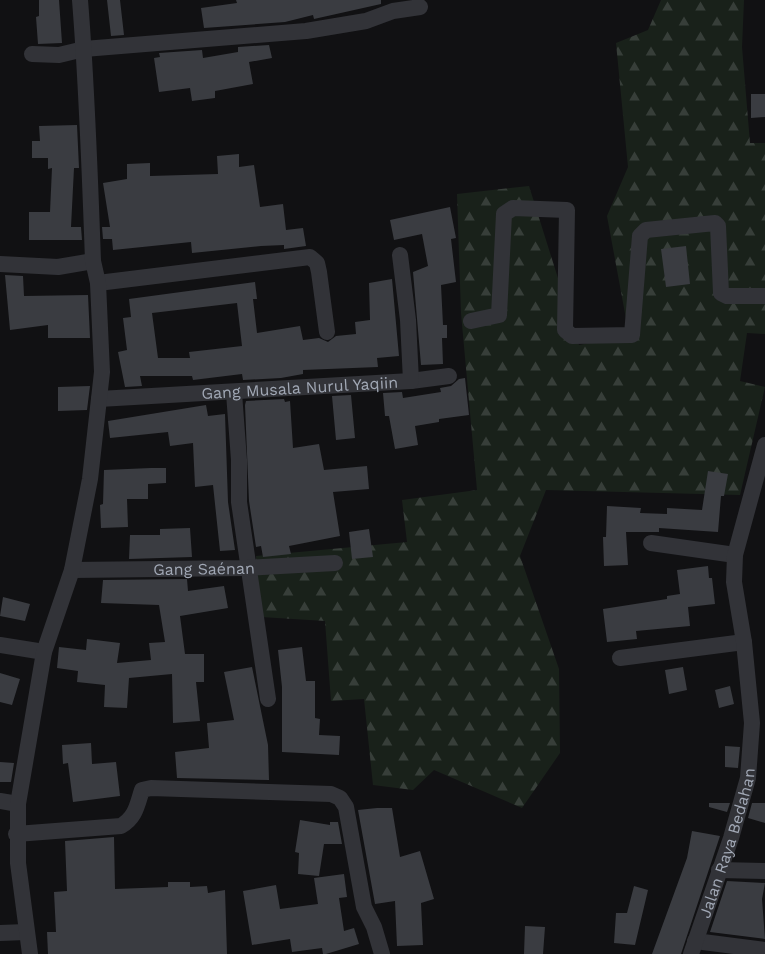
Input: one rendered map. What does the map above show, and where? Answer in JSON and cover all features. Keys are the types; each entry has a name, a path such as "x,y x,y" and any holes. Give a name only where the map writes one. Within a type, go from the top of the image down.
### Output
{"street":[{"path":"30,954 16,834 18,804 44,652 72,570 90,479 102,372 98,283 93,261 89,119 83,65 80,0"},
{"path":"32,54 59,55 84,49 306,31 366,21 393,11 420,7"},
{"path":"471,321 499,315 504,214 513,208 567,210 565,330 572,336 632,335 640,236 646,230 715,223 718,226 721,293 727,296 765,296"},
{"name":"Gang Musala Nurul Yaqiin","path":"99,399 411,381 408,320 400,255"},
{"path":"98,283 310,257 317,262 327,332"},
{"path":"0,264 58,267 93,261"},
{"path":"411,381 449,376"},
{"path":"234,393 240,460 239,502 268,699"},
{"name":"Jalan Raya Bedahan","path":"693,947 740,808 752,750 752,723 744,642 734,582 735,555 762,465 765,445"},
{"path":"651,543 735,555"},
{"name":"Gang Saénan","path":"72,570 247,568 335,562"},
{"path":"620,658 744,642"},
{"path":"0,647 44,652"},
{"path":"16,834 121,826 130,821 137,808 142,790 151,788 331,794 340,798 346,807 364,907 374,927 382,954"},
{"path":"0,801 18,804"},
{"path":"719,870 765,872"},
{"path":"0,933 26,932"},
{"path":"693,947 765,950"}],"green space":[{"path":"661,0 744,0 742,47 750,143 765,143 765,334 747,333 740,381 765,387 740,495 546,490 520,556 559,669 560,753 522,808 434,770 413,790 373,785 364,699 331,701 325,621 261,617 256,556 407,542 402,500 477,490 461,313 457,194 529,186 579,345 629,335 607,216 628,167 616,43 648,30"}],"building":[{"path":"39,0 59,0 62,43 38,44 36,17 39,16"},
{"path":"107,0 120,0 124,35 111,36"},
{"path":"236,0 381,0 381,4 314,19 313,15 285,22 204,28 201,8 237,3"},
{"path":"269,45 272,58 249,62 253,84 215,91 215,98 192,101 190,88 159,92 154,58 160,57 159,53 202,50 203,58 238,52 238,47"},
{"path":"751,94 765,94 765,117 751,118"},
{"path":"77,125 79,168 74,168 71,227 81,227 82,240 29,240 29,212 50,212 52,168 48,169 48,158 32,158 32,141 40,141 39,126"},
{"path":"239,154 239,167 254,165 260,207 283,204 286,230 303,228 306,246 284,249 284,245 261,246 192,253 191,242 113,250 112,239 103,239 102,227 110,227 103,183 127,179 127,164 150,163 150,176 218,174 217,156"},
{"path":"450,207 456,238 451,239 456,282 441,285 443,325 447,325 447,338 442,338 443,364 421,365 413,272 428,266 422,234 394,240 390,220"},
{"path":"686,246 690,284 666,287 661,249"},
{"path":"5,275 23,276 24,296 88,295 90,338 48,338 48,325 10,330"},
{"path":"392,279 399,356 377,358 378,367 303,370 303,374 281,378 243,380 242,374 193,380 192,376 140,376 142,386 125,387 118,352 127,350 123,318 131,317 129,299 255,282 257,299 253,299 257,333 300,326 303,340 319,338 328,342 336,336 356,334 355,322 370,320 369,283","holes":["237,303 242,346 189,352 190,358 158,358 152,313"]},
{"path":"465,378 469,415 439,419 439,422 415,426 418,445 395,449 389,416 385,416 383,393 402,392 403,398 441,392 440,388 451,386 459,379"},
{"path":"90,386 87,410 58,411 58,387"},
{"path":"351,395 355,438 336,440 332,396"},
{"path":"284,399 285,402 290,401 293,448 319,444 324,470 367,466 369,489 333,492 340,536 289,546 291,554 263,557 261,546 256,547 249,501 245,405 246,401"},
{"path":"206,405 208,416 225,414 228,502 235,550 220,551 213,485 195,487 193,443 170,446 168,432 110,438 108,421"},
{"path":"166,468 166,483 148,484 148,499 127,499 128,527 101,528 100,505 103,504 104,470"},
{"path":"708,471 728,474 724,496 721,496 718,532 659,528 659,532 626,532 628,565 604,566 603,537 606,537 607,506 641,508 640,513 667,514 667,508 702,510"},
{"path":"190,528 192,557 129,559 130,535 160,535 160,529"},
{"path":"369,529 373,557 352,559 349,532"},
{"path":"708,566 715,604 688,607 690,626 636,631 637,639 607,642 603,609 667,599 667,596 680,594 677,570"},
{"path":"187,579 188,591 224,586 228,608 180,616 185,654 204,654 204,682 196,682 200,721 173,723 172,674 129,678 127,708 104,707 105,685 77,682 78,671 57,668 59,647 86,650 87,639 120,643 117,663 151,660 149,643 165,642 159,605 101,603 103,580"},
{"path":"3,597 30,604 25,621 0,616"},
{"path":"302,647 306,681 315,681 315,718 320,719 319,735 340,736 339,755 282,752 282,687 278,650"},
{"path":"252,667 268,745 269,780 177,778 175,752 209,748 207,723 234,720 224,672"},
{"path":"683,667 687,690 669,694 665,670"},
{"path":"0,673 20,679 12,705 0,702"},
{"path":"730,686 734,704 719,708 715,690"},
{"path":"91,743 92,764 116,762 120,796 73,802 68,763 63,764 62,745"},
{"path":"725,746 740,747 738,768 725,767"},
{"path":"0,762 14,763 11,782 0,782"},
{"path":"709,803 730,803 727,812 709,807"},
{"path":"752,803 765,803 765,823 748,818"},
{"path":"392,808 400,857 420,851 434,899 421,903 423,945 397,946 395,901 375,904 358,810"},
{"path":"300,820 330,825 330,822 338,822 342,844 324,844 319,876 298,874 299,853 295,852"},
{"path":"692,831 720,836 681,954 652,954 687,858"},
{"path":"114,837 115,889 168,887 168,882 190,882 190,887 207,886 208,893 225,890 227,954 48,954 47,932 56,932 54,892 67,891 65,841"},
{"path":"344,874 347,897 339,898 344,931 354,928 359,944 326,954 323,954 322,948 292,952 290,939 252,945 243,891 276,885 280,909 318,904 314,878"},
{"path":"727,881 765,883 762,899 765,939 710,932"},
{"path":"634,886 648,890 635,945 614,943 616,913 627,913"},
{"path":"525,926 545,927 543,954 524,954"}]}
